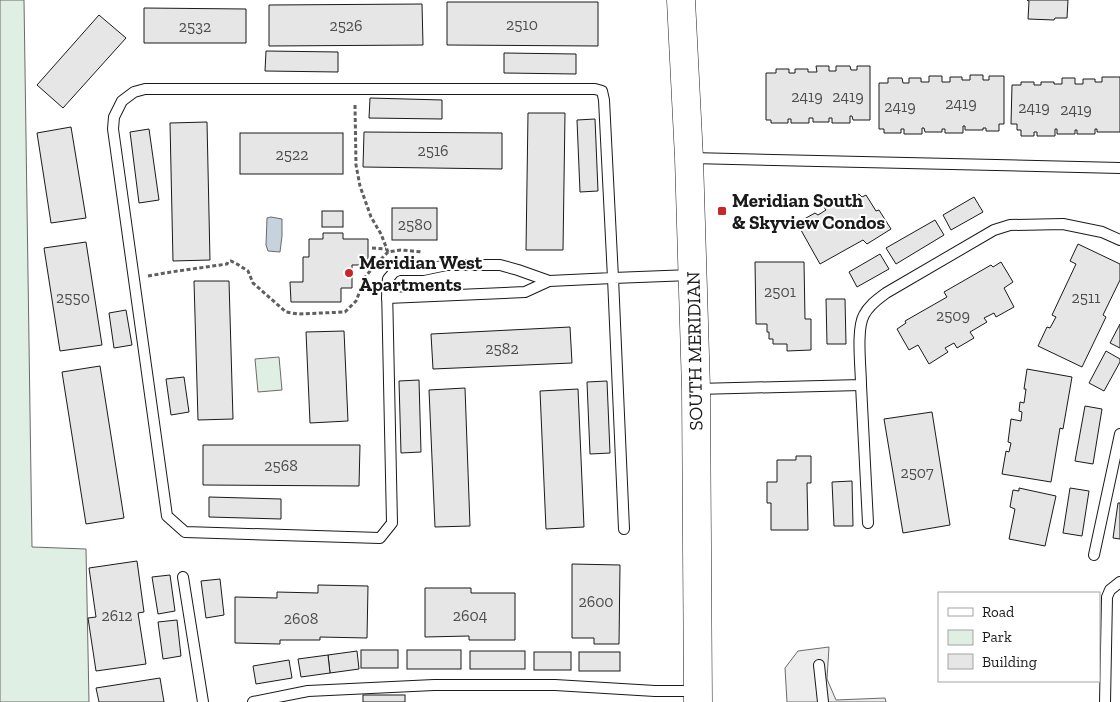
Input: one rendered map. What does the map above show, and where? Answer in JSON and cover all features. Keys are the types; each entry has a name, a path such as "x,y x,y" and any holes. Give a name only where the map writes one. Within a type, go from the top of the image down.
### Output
{"main road":[{"name":"SOUTH MERIDIAN","path":"681,0 689,158 696,389 698,697"}],"lane":[{"path":"549,281 500,265 447,265 423,270 399,270 394,272 388,279 392,523 380,538 185,532 167,516 113,129 114,118 122,101 134,92 145,89 595,89 602,91 613,278 624,529"},
{"path":"689,158 1120,168"},
{"path":"868,523 860,331 863,316 872,304 886,293 994,230 1010,225 1063,224 1102,232 1120,240"},
{"path":"387,298 525,292 549,281 693,275"},
{"path":"696,389 862,385"},
{"path":"1094,555 1120,434"},
{"path":"183,577 203,702"},
{"path":"1105,702 1107,597 1110,590 1120,582"},
{"path":"819,665 822,702"},
{"path":"253,702 288,698 308,691 434,685 555,685 655,691 698,697"}],"path":[{"path":"354,89 356,165 360,186 387,250"},
{"path":"372,248 436,254 447,265"},
{"path":"134,279 227,264 231,261 248,271 253,283 286,312 298,314 346,312 356,301 366,276 387,250"}],"green space":[{"path":"0,0 24,0 32,547 86,549 89,702 0,702"},
{"path":"279,357 282,390 258,392 255,359"}],"shaded area":[{"path":"267,218 282,219 280,252 268,251 266,245"},
{"path":"829,647 827,679 836,700 885,698 886,702 787,702 785,668 798,651"}],"building":[{"path":"1027,0 1068,0 1067,18 1055,18 1054,20 1028,19 1029,1"},
{"path":"447,2 598,2 598,46 447,45"},
{"path":"422,4 423,45 269,46 269,5"},
{"path":"144,8 246,9 246,43 144,43"},
{"path":"99,15 126,38 63,108 37,85"},
{"path":"266,51 338,52 338,72 265,71"},
{"path":"504,53 576,54 576,74 504,73"},
{"path":"816,66 829,66 829,71 836,71 836,66 850,66 851,70 857,70 857,66 870,66 870,120 853,120 852,116 850,116 850,123 832,123 832,118 829,118 829,122 813,122 813,118 809,118 809,123 791,123 791,119 788,119 788,123 771,123 771,120 766,120 766,73 776,73 776,69 789,69 789,73 795,73 795,69 808,69 808,72 817,72"},
{"path":"970,75 983,75 983,80 989,80 989,76 1004,76 1004,124 999,124 999,131 986,131 986,128 983,128 983,130 965,130 965,126 963,126 963,133 945,133 945,129 942,129 942,132 925,132 924,128 922,128 922,134 904,134 904,129 901,129 901,133 884,133 884,129 879,129 879,83 888,83 888,78 902,78 903,83 909,83 909,78 921,78 921,82 929,82 929,76 942,76 942,82 950,82 950,77 962,77 962,80 970,80"},
{"path":"1102,77 1120,77 1120,132 1097,132 1097,129 1095,129 1095,134 1077,134 1077,130 1075,130 1075,134 1057,134 1057,129 1055,129 1055,136 1037,136 1037,132 1034,132 1034,136 1021,136 1021,130 1017,130 1017,124 1011,124 1012,85 1021,85 1021,82 1034,82 1034,85 1041,85 1041,82 1062,84 1062,78 1075,78 1075,84 1083,84 1083,79 1095,79 1095,82 1102,82"},
{"path":"370,98 442,100 442,119 369,118"},
{"path":"528,113 565,113 563,250 526,250"},
{"path":"595,119 598,191 580,192 577,120"},
{"path":"207,122 210,260 173,261 170,123"},
{"path":"71,127 86,218 51,223 37,133"},
{"path":"149,129 159,200 139,203 130,132"},
{"path":"364,132 502,133 502,169 363,167"},
{"path":"240,133 343,133 343,174 240,174"},
{"path":"859,194 862,197 866,195 876,211 879,210 891,229 867,244 863,240 820,264 797,223 815,213 818,215 826,210 824,207 842,197 845,202"},
{"path":"974,197 983,212 951,230 943,215"},
{"path":"392,208 437,208 437,240 392,240"},
{"path":"322,211 343,211 343,227 322,227"},
{"path":"935,220 944,235 896,264 886,248"},
{"path":"323,233 343,233 343,239 368,239 368,265 352,265 352,288 341,288 341,302 291,302 290,282 303,282 303,257 309,257 309,239 323,239"},
{"path":"86,242 102,345 60,351 44,248"},
{"path":"1078,244 1120,264 1120,280 1103,315 1106,317 1082,367 1038,346 1047,327 1050,328 1056,317 1052,315 1076,264 1070,261"},
{"path":"880,254 889,269 857,287 849,272"},
{"path":"755,262 804,262 805,319 811,319 811,350 787,351 787,344 773,344 773,339 769,339 767,324 756,324"},
{"path":"1001,262 1013,282 1004,288 1014,307 996,317 994,313 984,318 987,322 970,332 974,338 957,348 954,343 945,348 948,352 929,364 918,345 909,350 897,329 906,323 905,321 947,297 944,292 991,265 993,267"},
{"path":"194,281 229,281 233,419 198,420"},
{"path":"826,299 845,299 846,344 827,344"},
{"path":"126,310 132,345 114,348 109,313"},
{"path":"1120,324 1120,348 1110,343"},
{"path":"570,327 572,363 433,369 431,334"},
{"path":"344,331 348,421 310,423 306,332"},
{"path":"1106,351 1120,359 1120,362 1104,391 1089,383"},
{"path":"100,366 124,518 86,524 62,372"},
{"path":"1027,369 1072,377 1063,429 1060,428 1051,482 1002,474 1006,451 1009,452 1011,443 1008,442 1011,419 1021,421 1020,402 1024,403"},
{"path":"184,377 189,412 171,415 166,379"},
{"path":"419,380 421,452 401,453 399,381"},
{"path":"607,381 610,453 590,454 587,382"},
{"path":"465,388 470,526 435,527 429,390"},
{"path":"578,389 584,527 546,529 540,391"},
{"path":"1085,406 1102,409 1093,464 1075,461"},
{"path":"932,412 950,525 903,533 884,419"},
{"path":"203,445 360,445 359,486 203,485"},
{"path":"796,456 811,456 811,483 807,483 808,530 771,530 771,503 767,503 767,482 777,482 777,460 796,460"},
{"path":"852,481 853,526 834,526 832,482"},
{"path":"1019,488 1056,496 1045,546 1009,539 1015,509 1010,507 1013,490 1019,491"},
{"path":"1070,488 1089,491 1082,536 1063,533"},
{"path":"209,497 281,499 281,519 209,517"},
{"path":"1118,503 1120,503 1120,539 1113,538"},
{"path":"137,561 144,612 138,613 146,664 96,671 88,618 96,617 89,568"},
{"path":"572,564 620,565 619,644 594,644 594,638 572,638"},
{"path":"170,575 175,611 158,614 152,577"},
{"path":"220,579 224,615 206,618 201,581"},
{"path":"318,585 368,586 367,638 320,637 320,640 280,640 280,644 235,643 235,597 277,598 277,592 318,593"},
{"path":"425,588 471,588 471,593 515,593 515,640 469,640 469,636 425,637"},
{"path":"177,620 181,656 163,659 158,622"},
{"path":"361,650 398,650 398,668 361,668"},
{"path":"407,650 461,650 461,669 407,669"},
{"path":"357,651 359,669 330,673 328,655"},
{"path":"470,651 525,651 525,669 470,669"},
{"path":"534,652 571,652 571,670 534,670"},
{"path":"579,652 620,652 620,671 579,671"},
{"path":"328,655 330,673 301,677 298,659"},
{"path":"289,660 292,678 256,684 253,666"},
{"path":"160,678 164,702 99,702 96,688"},
{"path":"363,695 405,695 405,702 363,702"}],"place":[{"name":"Meridian South & Skyview Condos","path":"722,211"},
{"name":"Meridian West Apartments","path":"349,273"}]}
